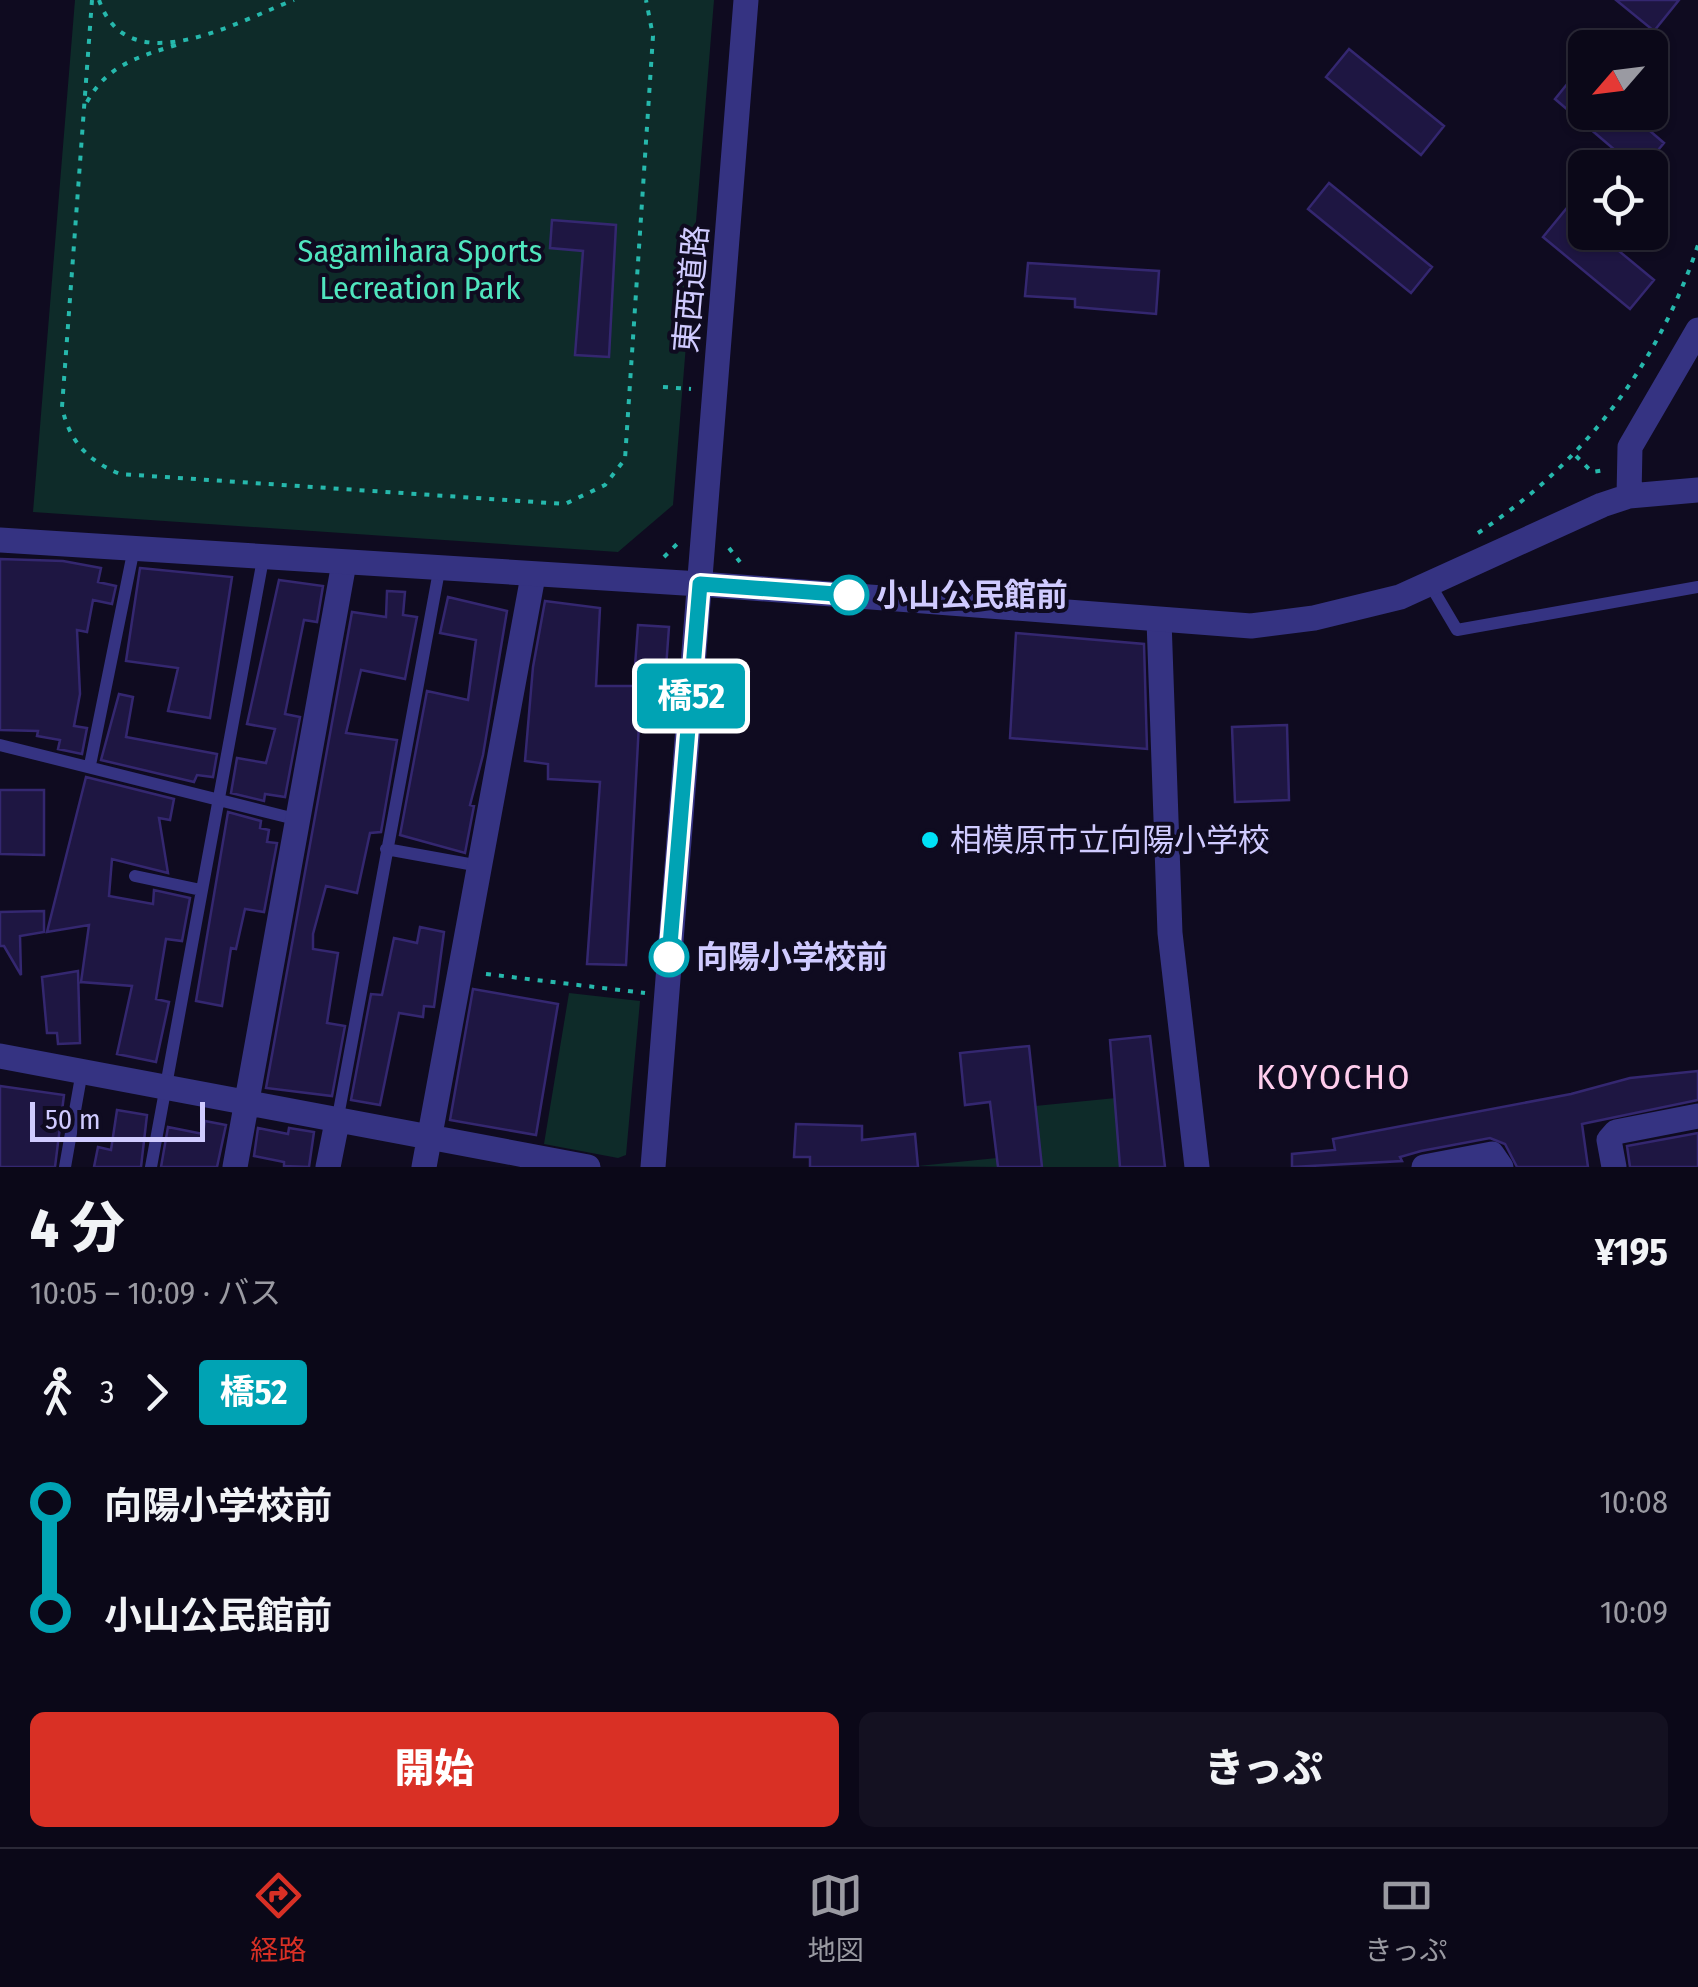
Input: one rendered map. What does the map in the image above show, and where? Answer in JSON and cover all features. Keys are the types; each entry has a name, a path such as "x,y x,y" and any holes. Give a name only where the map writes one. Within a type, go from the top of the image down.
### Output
{"street":[{"name":"東西道路","path":"653,1167 746,0"},
{"path":"1629,496 1630,447 1698,330"},
{"path":"0,540 700,584 1252,626 1314,618 1431,586 1554,524 1629,496 1698,490"},
{"path":"235,1167 344,563"},
{"path":"424,1167 533,576"},
{"path":"1159,620 1170,933 1197,1167"},
{"path":"0,1058 429,1140 529,1163 588,1167"},
{"path":"1614,1167 1609,1140 1616,1132 1698,1116"},
{"path":"328,1167 337,1122"},
{"path":"1424,1167 1492,1154 1501,1167"}],"lane":[{"path":"90,765 134,548"},
{"path":"151,1167 263,559"},
{"path":"337,1122 439,570"},
{"path":"1431,586 1456,630 1698,587"},
{"path":"0,745 298,820"},
{"path":"386,849 480,866"},
{"path":"135,876 200,890"},
{"path":"65,1167 82,1072"}],"path":[{"path":"95,0 122,35 141,42 181,43"},
{"path":"95,0 62,407 74,440 86,455 120,474 565,504 606,485 625,460 653,36 646,0"},
{"path":"85,105 97,83 114,68 294,0"},
{"path":"1473,536 1521,503 1575,455 1614,409 1651,353 1698,245"},
{"path":"663,387 691,389"},
{"path":"1575,455 1592,472 1596,485"},
{"path":"1592,472 1610,470"},
{"path":"729,548 752,570"},
{"path":"462,971 647,994"}],"green space":[{"name":"Sagamihara Sports Lecreation Park","path":"75,0 714,0 673,505 618,552 33,512"},
{"path":"569,993 640,1001 626,1155 618,1158 544,1144"},
{"path":"1116,1098 1120,1167 1042,1167 1035,1106"},
{"path":"997,1158 998,1167 918,1166"}],"building":[{"path":"1616,0 1679,0 1653,30"},
{"path":"1349,49 1444,126 1421,155 1326,77"},
{"path":"1568,83 1568,110 1555,99"},
{"path":"1591,130 1649,130 1664,143 1658,150 1615,150"},
{"path":"1329,183 1432,267 1411,293 1308,209"},
{"path":"1566,209 1568,250 1618,250 1654,280 1630,309 1543,237"},
{"path":"552,220 616,225 609,357 575,355 583,251 550,248"},
{"path":"1028,263 1159,271 1156,314 1075,307 1075,299 1025,296"},
{"path":"0,559 63,561 101,568 98,582 116,586 112,604 93,600 87,632 77,630 80,694 74,726 87,728 82,754 58,749 60,740 37,736 38,731 0,730"},
{"path":"140,568 232,577 210,718 168,711 178,668 126,661"},
{"path":"279,580 323,586 317,622 304,620 285,714 300,717 285,797 265,794 264,801 231,793 237,758 266,763 275,729 247,724"},
{"path":"387,591 405,592 403,615 417,617 405,679 361,670 346,733 397,740 381,832 370,833 357,893 326,886 313,934 313,949 338,953 327,1023 345,1026 332,1096 266,1088 352,612 386,617"},
{"path":"448,597 507,611 483,755 470,805 474,806 465,853 400,835 427,691 468,700 476,640 440,633"},
{"path":"545,601 600,608 596,686 641,686 626,965 587,964 600,782 548,779 548,764 525,761 533,667"},
{"path":"638,625 669,627 666,668 635,666"},
{"path":"1016,633 1144,644 1147,749 1010,738"},
{"path":"119,694 133,697 126,737 217,754 213,777 197,775 194,782 101,760"},
{"path":"1287,725 1289,800 1235,802 1232,727"},
{"path":"86,777 174,799 170,820 159,818 168,873 112,859 109,896 153,904 154,890 190,898 182,941 166,939 156,999 169,1002 156,1062 117,1054 132,986 81,982 89,925 47,932"},
{"path":"0,790 44,790 44,855 0,854"},
{"path":"228,812 261,821 260,828 269,830 267,842 277,843 264,912 245,909 236,949 231,948 222,1006 196,1001"},
{"path":"44,911 44,932 20,936 21,975 4,946 0,946 0,912"},
{"path":"420,927 444,932 434,1007 424,1006 423,1017 399,1013 380,1105 351,1100 371,994 382,995 394,938 417,943"},
{"path":"78,971 80,1043 58,1044 57,1033 47,1033 42,977"},
{"path":"473,989 558,1004 536,1135 450,1120"},
{"path":"1150,1036 1165,1167 1120,1167 1110,1040"},
{"path":"1029,1046 1042,1167 998,1167 990,1102 965,1105 960,1053"},
{"path":"1698,1071 1698,1100 1582,1124 1588,1167 1517,1167 1505,1144 1490,1138 1421,1151 1400,1157 1402,1161 1292,1167 1292,1154 1335,1150 1333,1139 1571,1094 1630,1078"},
{"path":"0,1086 64,1095 55,1167 0,1167"},
{"path":"117,1110 147,1115 141,1167 94,1167 98,1147 111,1150"},
{"path":"205,1121 226,1125 217,1167 161,1167 168,1127 203,1134"},
{"path":"796,1124 862,1126 862,1140 915,1134 918,1167 810,1167 810,1157 794,1157"},
{"path":"258,1128 288,1134 289,1128 314,1132 309,1167 284,1166 284,1162 254,1156"},
{"path":"1698,1133 1698,1167 1630,1167 1627,1146"}],"bus line":[{"name":"橋52","path":"669,957 700,584 849,595"}],"place":[{"name":"小山公民館前","path":"849,595"},
{"name":"相模原市立向陽小学校","path":"930,840"},
{"name":"向陽小学校前","path":"669,957"}],"district":[{"name":"KOYOCHO","path":"1334,1077"}]}
